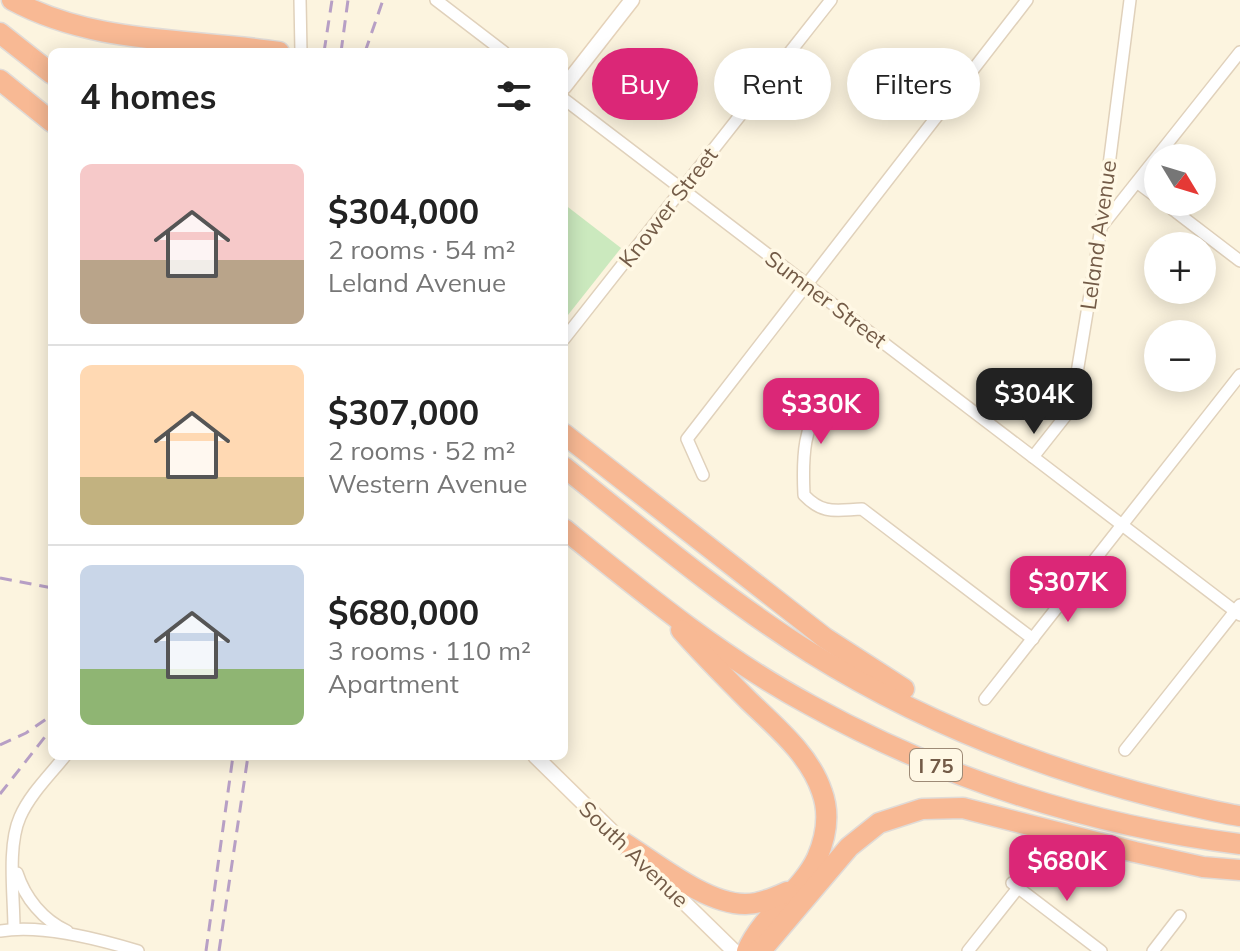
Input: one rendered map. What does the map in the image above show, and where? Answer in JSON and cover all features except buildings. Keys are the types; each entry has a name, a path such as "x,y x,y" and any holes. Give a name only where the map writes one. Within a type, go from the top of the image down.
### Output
{"highway":[{"path":"12,0 91,30 140,39 230,48"},
{"path":"0,33 48,71"},
{"path":"0,80 48,119"},
{"path":"568,437 836,646 942,711 1053,766"},
{"name":"I 75","path":"568,470 685,562 809,651 859,681 919,711 1053,766 1100,782 1240,816"},
{"name":"I 75","path":"568,532 663,608 752,670 809,705 902,751 1004,791 1068,810 1199,839 1240,844"},
{"path":"663,608 704,656 787,737 810,766 822,790 827,822 816,861 753,936 747,951"},
{"path":"757,951 765,946 849,847 879,823 922,809 963,808 1135,852 1203,867 1240,870"},
{"path":"624,843 720,900 745,905 767,901 791,891"}],"street":[{"path":"300,0 301,48"},
{"path":"436,0 499,48"},
{"path":"568,82 632,0"},
{"name":"Knower Street","path":"568,334 831,0"},
{"path":"703,475 687,439 1027,0"},
{"name":"Leland Avenue","path":"1033,457 1071,409 1101,228 1130,0"},
{"path":"1101,228 1240,52"},
{"name":"Sumner Street","path":"568,102 1238,611"},
{"path":"1138,183 1144,188"},
{"path":"1181,216 1240,261"},
{"path":"985,699 1240,375"},
{"path":"825,391 812,413 803,447 804,495 815,506 826,511 862,509 1033,639"},
{"path":"1125,750 1238,611"},
{"path":"14,929 14,835 20,817 62,760"},
{"name":"South Avenue","path":"539,760 734,951"},
{"path":"13,856 18,876 33,904 57,926 79,936"},
{"path":"968,951 1015,885 1101,951"},
{"path":"1153,951 1180,916"},
{"path":"0,931 14,929 79,936 138,951"}],"green space":[{"path":"568,207 621,248 568,315"}],"railway":[{"path":"325,48 332,0"},
{"path":"342,48 348,0"},
{"path":"366,48 383,0"},
{"path":"0,578 48,587"},
{"path":"0,745 48,718"},
{"path":"0,794 48,733"},
{"path":"206,951 232,760"},
{"path":"219,951 247,760"}]}
